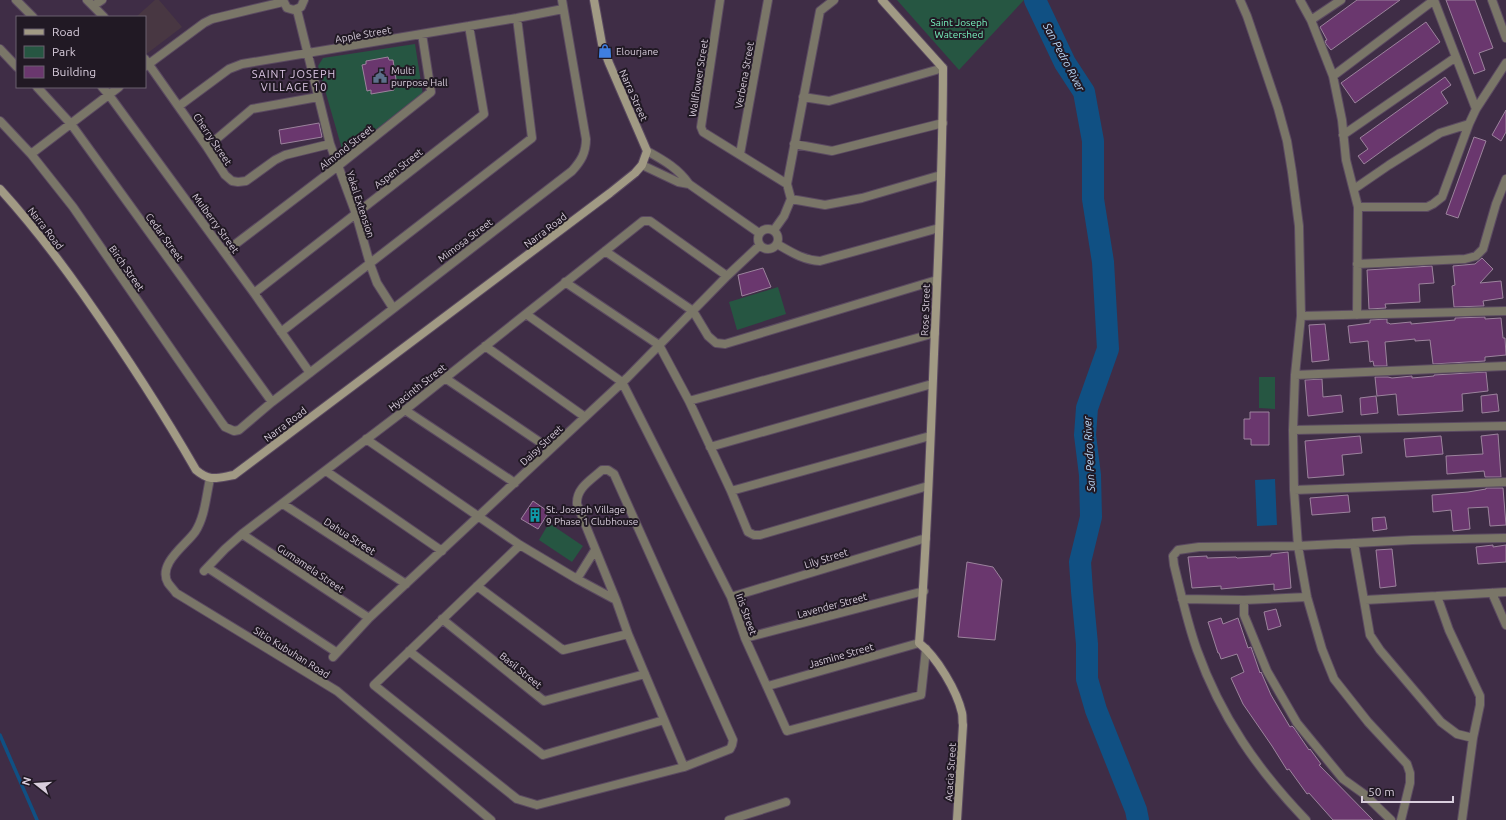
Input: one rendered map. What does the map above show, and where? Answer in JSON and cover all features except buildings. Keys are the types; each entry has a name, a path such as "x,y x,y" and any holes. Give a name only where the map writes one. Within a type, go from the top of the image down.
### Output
{"street":[{"path":"16,0 32,16"},
{"path":"90,3 102,0"},
{"path":"146,63 212,19 283,1 290,10 297,10 301,7 304,0"},
{"name":"Mimosa Street","path":"230,430 239,430 272,402 572,171 584,156 586,139 562,0"},
{"name":"Narra Street","path":"594,0 602,44 647,151"},
{"name":"Wallflower Street","path":"720,0 701,128 703,132 787,184"},
{"name":"Verbena Street","path":"740,154 768,0"},
{"path":"774,230 784,216 791,199 787,184 820,10 834,0"},
{"path":"803,97 829,101 944,68 882,0"},
{"path":"1240,0 1274,95 1287,141 1299,226 1301,316 1295,375 1293,430 1294,490 1298,546 1307,597 1322,649 1334,679 1368,722 1406,764 1410,773 1410,783 1401,820"},
{"path":"1300,0 1311,20 1332,76 1344,135 1346,160 1358,207 1357,315"},
{"path":"1311,20 1341,0"},
{"path":"1332,76 1434,0 1476,109"},
{"path":"1492,0 1506,38"},
{"path":"90,3 103,16"},
{"name":"Apple Street","path":"179,106 235,66 563,9"},
{"name":"Yakal Extension","path":"297,10 330,144 356,214 377,283 393,308"},
{"path":"281,332 532,138 517,18"},
{"name":"Aspen Street","path":"254,293 484,114 469,26"},
{"name":"Almond Street","path":"225,252 338,166 431,92 422,34"},
{"path":"0,49 16,66"},
{"path":"1344,135 1456,57"},
{"name":"Cherry Street","path":"146,63 179,106 225,175 232,181 246,181 280,157 330,144"},
{"path":"1358,207 1427,207 1442,197 1476,109 1506,63"},
{"name":"Rose Street","path":"922,646 944,68"},
{"name":"Cedar Street","path":"38,88 71,124 272,402"},
{"name":"Mulberry Street","path":"103,88 225,252 310,373"},
{"path":"31,154 118,88"},
{"path":"207,146 252,109 318,96"},
{"name":"Birch Street","path":"0,121 31,154 73,208 222,423 230,430"},
{"path":"794,144 832,151 943,123"},
{"path":"1354,189 1389,164 1440,133 1469,124"},
{"path":"647,151 672,165 683,174 689,184 759,233"},
{"name":"Narra Road","path":"0,189 26,218 116,340 165,416 196,470 210,479 234,475 610,194 635,173 642,165 647,151"},
{"path":"642,165 678,182 689,184"},
{"path":"791,199 826,205 862,198 941,175"},
{"path":"1357,264 1464,259 1476,256 1483,249 1496,204 1506,179"},
{"name":"Hyacinth Street","path":"335,655 206,570 226,548 242,534 405,410 643,221 650,221 727,276"},
{"path":"767,228 774,230 778,238 777,244 769,249 760,245 758,240 759,233 767,228"},
{"path":"777,244 800,257 811,261 820,262 939,228"},
{"name":"Daisy Street","path":"335,655 369,618 622,382 727,276 760,245"},
{"path":"605,251 693,311 708,336 716,343 725,344 937,280"},
{"path":"565,282 659,346 690,401 748,532 754,535 760,535 928,486"},
{"path":"1301,316 1506,311"},
{"path":"526,314 622,382"},
{"path":"690,401 934,333"},
{"path":"485,346 585,417"},
{"path":"1295,375 1506,366"},
{"path":"445,378 550,449"},
{"name":"Iris Street","path":"622,382 731,597 745,638 768,686 787,731 921,695 922,646"},
{"path":"710,447 932,384"},
{"path":"405,410 515,483"},
{"path":"1293,430 1506,426"},
{"path":"731,491 930,436"},
{"path":"366,439 520,545 616,600"},
{"path":"520,545 374,685 517,799 537,805 684,766 730,749 733,740 614,474 608,470 602,470 580,490 576,497 577,504 616,600 628,634 684,766"},
{"path":"326,471 442,551"},
{"name":"Sitio Kubuhan Road","path":"210,479 202,516 195,532 178,550 166,569 168,582 176,593 337,691 491,820"},
{"path":"1294,490 1506,482"},
{"name":"Dahua Street","path":"283,504 406,584"},
{"name":"Gumamela Street","path":"242,534 369,618"},
{"name":"Lily Street","path":"731,597 926,538"},
{"path":"1306,820 1261,769 1244,747 1228,720 1197,650 1182,598 1173,556 1178,550 1199,547 1298,546 1412,540 1506,538"},
{"path":"1354,543 1370,635 1380,650 1441,722 1457,734 1473,738"},
{"path":"577,579 595,550"},
{"path":"477,586 563,650 628,634"},
{"name":"Lavender Street","path":"745,638 924,591"},
{"path":"1365,600 1506,592"},
{"path":"1492,593 1506,625"},
{"path":"1437,596 1449,630 1480,696 1480,705 1473,738 1462,820"},
{"path":"1182,598 1244,600 1307,597"},
{"path":"1244,600 1244,616 1267,672 1297,723 1343,779 1364,794 1391,820"},
{"name":"Basil Street","path":"442,619 544,701 645,674"},
{"name":"Jasmine Street","path":"768,686 922,646"},
{"name":"Acacia Street","path":"922,646 950,683 962,712 963,725 957,820"},
{"path":"409,651 542,755 664,720"},
{"path":"729,820 786,802"}],"shaded area":[{"path":"155,0 159,0 182,27 146,54 146,16 137,16"}],"green space":[{"name":"Saint Joseph Watershed","path":"897,0 1024,0 959,70"},
{"path":"415,44 423,95 348,153 342,149 318,66 323,58"},
{"path":"778,287 786,314 737,330 729,302"},
{"path":"1259,377 1275,377 1275,409 1259,408"},
{"path":"549,523 583,546 572,562 539,540"}],"water":[{"path":"1275,479 1277,525 1257,526 1255,480"}],"waterway":[{"name":"San Pedro River","path":"1035,0 1065,63 1084,92 1093,141 1093,199 1103,262 1108,349 1087,408 1085,435 1090,475 1091,517 1080,562 1087,644 1087,679 1096,710 1136,810 1138,820"},
{"path":"0,735 37,820"}],"place":[{"name":"Elourjane","path":"605,51"},
{"name":"Multi purpose Hall","path":"380,76"},
{"name":"St. Joseph Village 9 Phase 1 Clubhouse","path":"535,515"}],"district":[{"name":"SAINT JOSEPH VILLAGE 10","path":"294,80"}]}
